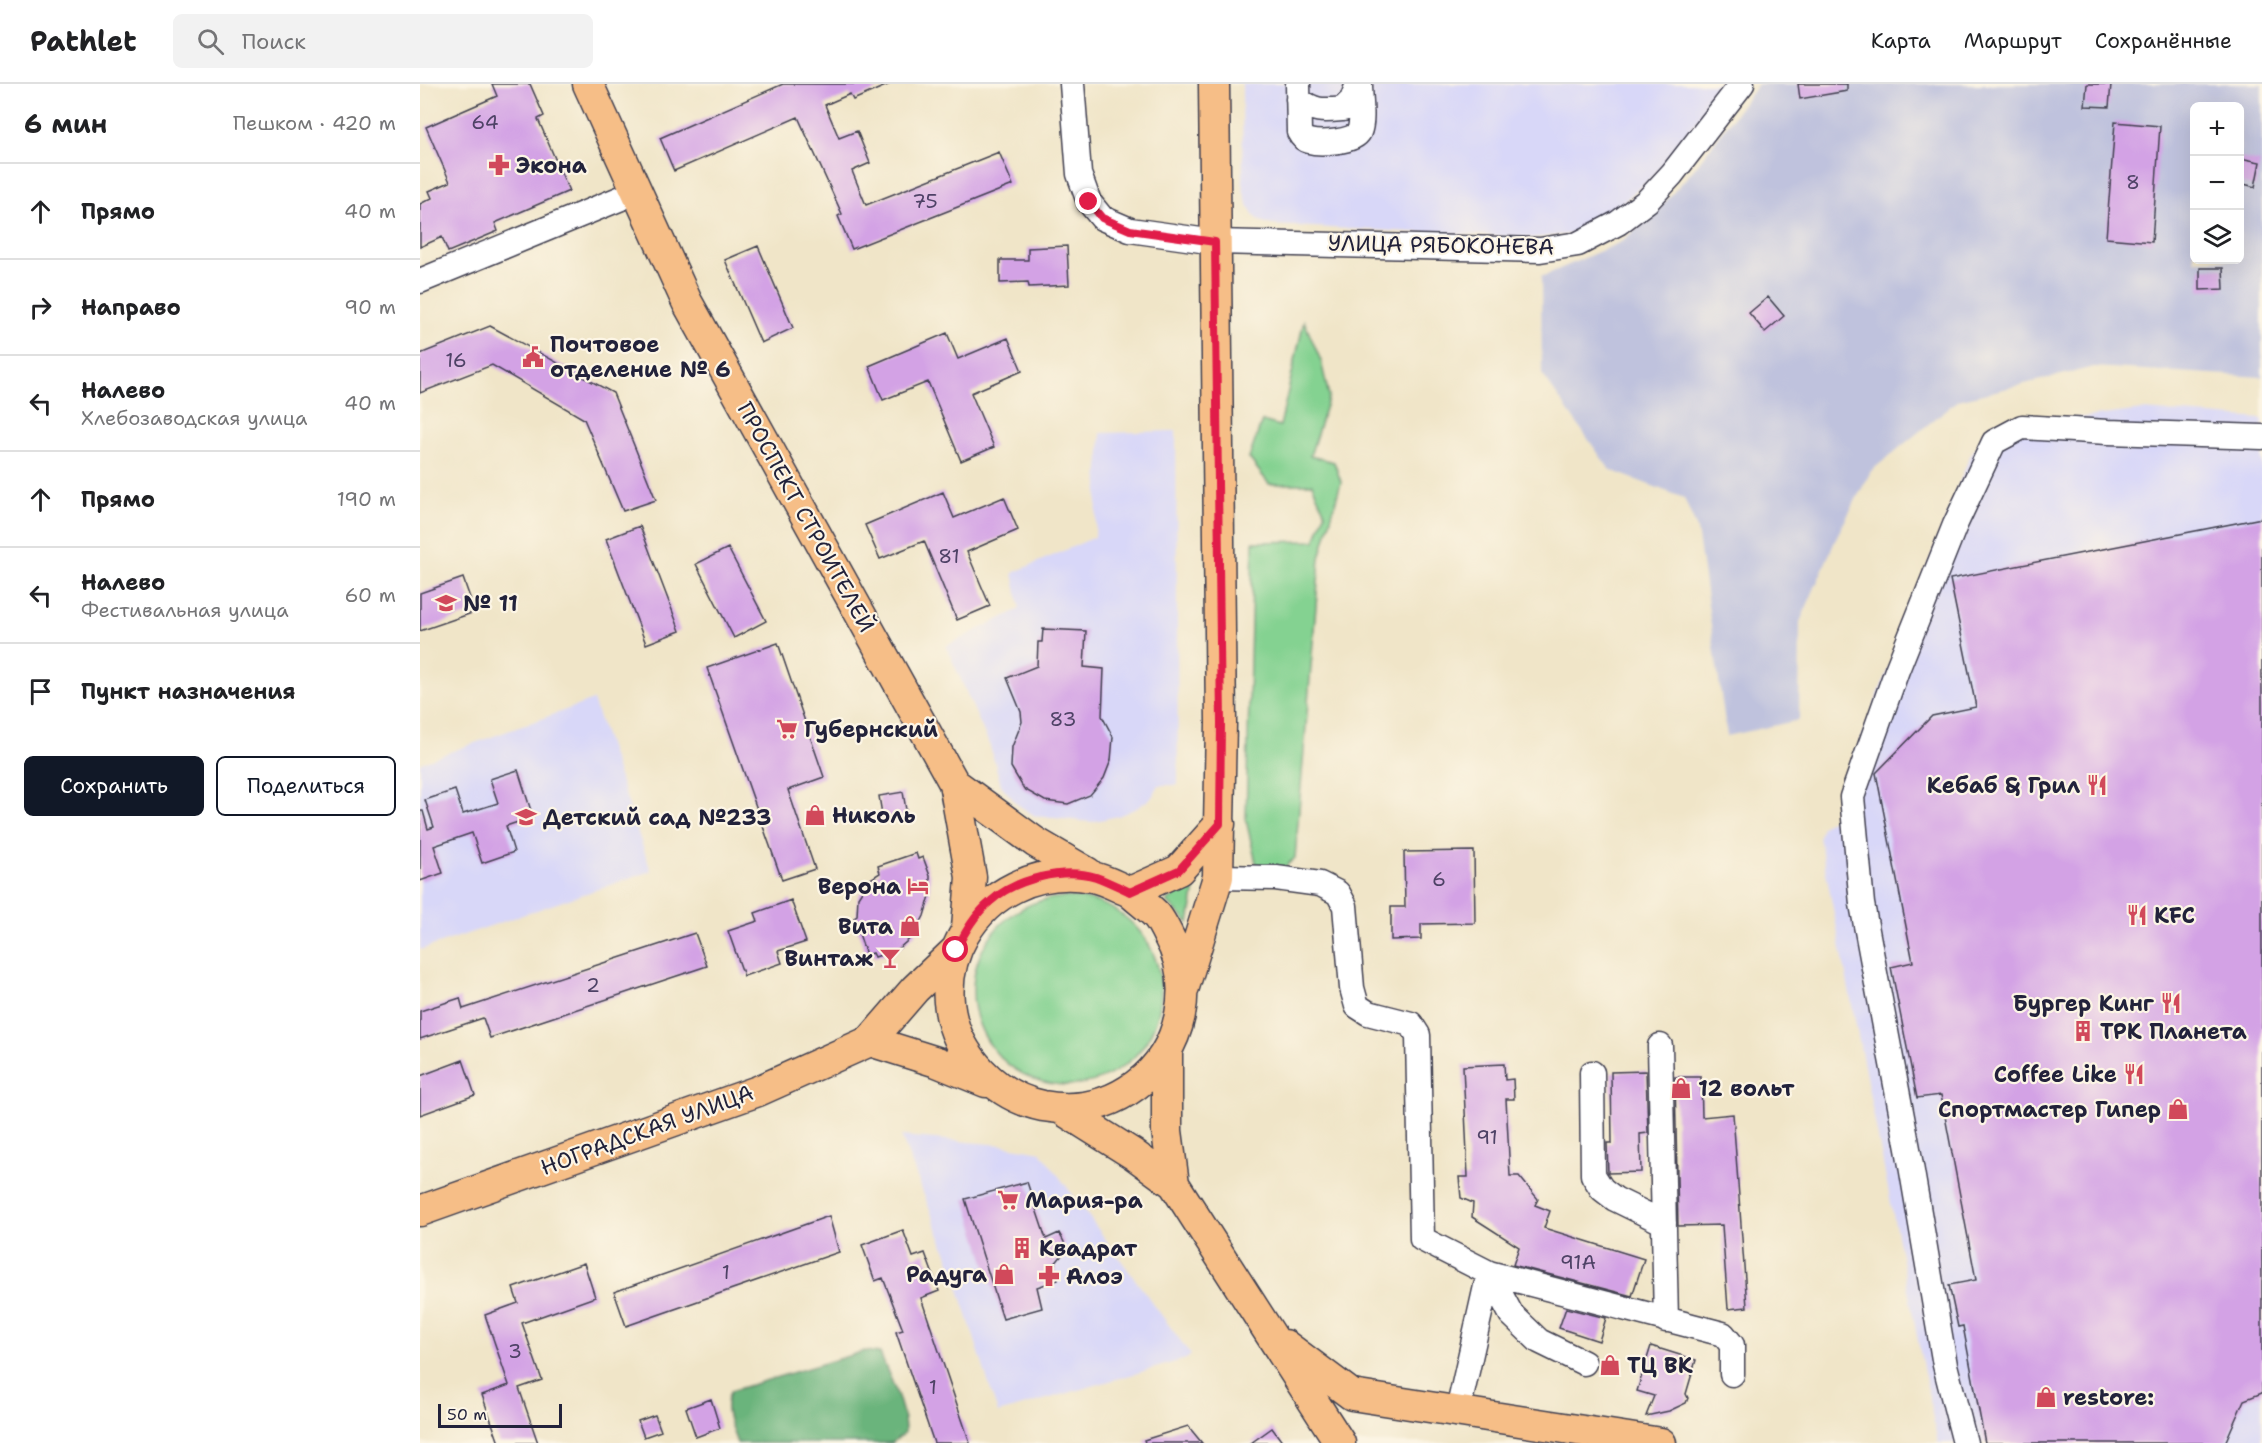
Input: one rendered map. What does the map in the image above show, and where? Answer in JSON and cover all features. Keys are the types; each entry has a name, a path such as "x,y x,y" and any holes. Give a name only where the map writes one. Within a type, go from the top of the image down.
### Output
{"main road":[{"name":"ПРОСПЕКТ СТРОИТЕЛЕЙ","path":"588,84 687,302 954,783"},
{"path":"1094,877 1058,874 1022,882 991,901 961,939 870,1041 937,1062 993,1085 1026,1102 1063,1110 1093,1106 1122,1095 1147,1077 1167,1053 1180,1021 1184,987 1218,877 1220,824 1221,723 1214,84"},
{"path":"954,783 1035,842 1094,877 1130,892 1158,917 1176,950 1184,987"},
{"path":"954,783 971,877 961,939 948,986 952,1023 968,1057 993,1085"},
{"path":"1130,892 1179,870 1220,824"},
{"name":"НОГРАДСКАЯ УЛИЦА","path":"420,1211 758,1091 870,1041"},
{"path":"1167,1053 1167,1131 1174,1184"},
{"path":"1063,1110 1133,1154 1174,1184 1340,1443"},
{"path":"1272,1335 1352,1395 1660,1443"}],"street":[{"name":"УЛИЦА РЯБОКОНЕВА","path":"1072,84 1079,174 1089,202 1102,218 1130,230 1215,255 1540,250 1578,244 1618,223 1647,201 1672,174 1742,84"},
{"path":"1298,92 1308,107 1318,111 1343,109 1352,100 1359,84"},
{"path":"1298,92 1299,132 1303,138 1310,142 1350,140 1357,136 1360,128 1359,84"},
{"path":"420,281 636,192"},
{"path":"1965,1443 1945,1365 1909,1154 1862,904 1852,797 1897,669 1955,525 1994,441 2022,427 2262,437"},
{"path":"1218,877 1276,878 1320,884 1338,893 1345,906 1352,988 1357,1006 1368,1013 1411,1024 1418,1035 1422,1239 1489,1273 1723,1334 1732,1345 1732,1374"},
{"path":"1660,1046 1666,1320"},
{"path":"1592,1073 1593,1175 1602,1190 1615,1199 1664,1223"},
{"path":"1489,1273 1512,1314 1539,1341 1584,1363"},
{"path":"1458,1411 1489,1273"}],"shaded area":[{"path":"1242,84 1724,84 1667,161 1649,180 1595,226 1572,234 1532,238 1272,225 1260,221 1247,203 1243,189"},
{"path":"1758,84 2262,84 2262,377 2094,367 1958,400 1871,471 1838,534 1800,622 1799,720 1727,736 1697,529 1684,498 1610,470 1542,374 1541,277 1621,242 1656,212 1694,169"},
{"name":"ТРК Планета","path":"2143,410 2262,419 2262,1443 1938,1443 1819,837 1822,826 1836,817 1841,792 1969,458 1981,439 1997,430 2029,424"},
{"path":"1176,431 1178,785 1159,785 1152,797 1137,808 1118,816 1091,822 1035,816 1017,804 1001,785 990,746 946,646 1020,609 1013,573 1095,537 1101,433"},
{"name":"Детский сад №233","path":"593,700 651,871 420,950 420,763"},
{"path":"901,1136 1002,1145 1041,1152 1191,1355 1186,1359 998,1413 951,1264"}],"green space":[{"path":"1304,321 1321,361 1329,396 1310,456 1334,462 1341,482 1320,558 1295,858 1281,870 1257,867 1246,820 1253,542 1315,541 1325,513 1312,484 1269,484 1249,458 1262,421 1280,426"},
{"path":"1197,875 1189,923 1167,902"},
{"path":"1058,897 1076,897 1103,904 1134,924 1154,955 1161,991 1154,1027 1134,1058 1103,1078 1076,1085 1058,1085 1023,1074 1007,1064 994,1051 977,1018 973,1000 973,982 984,947 994,931 1007,918 1040,901"},
{"path":"865,1351 880,1353 899,1401 905,1432 892,1443 737,1443 727,1410 731,1391"}],"building":[{"path":"492,84 530,84 544,116 538,119 569,191 495,223 498,231 448,252 442,237 420,247 420,204 432,198 429,191 450,182 426,127 497,96"},
{"path":"783,84 890,84 853,100 850,94 825,105 839,138 857,131 870,163 852,171 866,205 999,152 1013,185 852,249 838,216 842,214 798,117 674,171 660,138"},
{"path":"1798,84 1847,84 1847,91 1800,99"},
{"path":"2087,84 2111,84 2109,107 2085,106"},
{"path":"2115,122 2160,126 2152,242 2106,238"},
{"path":"2244,159 2260,162 2255,187 2244,184"},
{"path":"758,246 793,328 761,343 725,260"},
{"path":"1067,246 1069,285 1029,287 1028,282 1000,283 1000,260 1028,260 1028,248"},
{"path":"2200,268 2223,268 2224,289 2200,290"},
{"path":"1768,297 1784,316 1765,332 1749,313"},
{"path":"490,326 613,393 656,500 623,511 584,419 492,365 420,393 420,354"},
{"path":"947,333 958,359 1008,338 1022,371 971,393 994,447 961,461 928,382 883,400 869,366"},
{"path":"943,492 954,518 1004,497 1018,530 967,552 990,606 957,620 924,541 880,559 865,525"},
{"name":"ТРК Планета","path":"2262,518 2262,1393 2244,1400 2225,1443 1985,1443 1963,1326 1958,1327 1949,1285 1976,1280 1941,1095 1917,1098 1891,967 1913,962 1876,773 1932,716 1976,707 1950,579"},
{"path":"640,526 680,631 646,644 606,539"},
{"path":"728,548 766,621 734,638 696,564"},
{"name":"№ 11","path":"463,578 475,612 420,631 420,593"},
{"path":"1043,629 1086,631 1084,667 1104,669 1102,716 1113,737 1111,760 1104,778 1090,795 1068,804 1045,801 1024,789 1011,767 1012,747 1022,722 1021,712 1007,678 1037,666 1038,642 1042,642"},
{"path":"778,643 824,777 788,790 815,869 782,880 707,668"},
{"path":"518,770 533,817 506,826 514,852 482,863 472,833 434,846 443,873 420,881 420,811 423,811 428,829 434,827 425,800 455,790 463,814 498,803 490,779"},
{"path":"903,792 907,816 883,820 879,796"},
{"path":"1474,851 1475,923 1421,924 1421,939 1391,940 1391,907 1405,907 1404,852"},
{"path":"916,853 918,859 923,857 930,876 930,896 924,916 914,935 898,949 875,957 873,953 866,955 854,918 857,916 858,897 869,880 880,873 878,866"},
{"path":"791,900 806,942 778,951 782,963 744,976 728,931 758,921 755,913"},
{"path":"695,933 707,966 490,1038 483,1018 420,1039 420,1011 460,998 463,1009"},
{"path":"463,1060 475,1095 420,1115 420,1076"},
{"path":"1504,1064 1505,1080 1513,1079 1514,1099 1506,1099 1510,1176 1519,1176 1538,1199 1535,1205 1550,1211 1544,1228 1644,1259 1632,1296 1513,1265 1519,1247 1472,1217 1473,1203 1461,1198 1459,1177 1468,1177 1463,1066"},
{"path":"1646,1071 1648,1133 1640,1134 1641,1172 1608,1173 1607,1143 1612,1143 1611,1072"},
{"path":"1675,1077 1701,1077 1702,1117 1733,1114 1747,1307 1728,1309 1722,1225 1678,1226"},
{"name":"Квадрат","path":"1027,1182 1046,1239 1059,1233 1064,1242 1063,1254 1054,1265 1058,1280 1037,1287 1042,1308 1003,1319 965,1199"},
{"path":"829,1216 839,1252 626,1326 614,1292"},
{"path":"903,1230 913,1257 925,1253 939,1291 921,1298 970,1443 934,1443 896,1332 903,1330 883,1278 875,1281 862,1245"},
{"path":"584,1263 595,1297 522,1323 542,1380 519,1388 538,1443 499,1443 482,1395 509,1385 485,1315 518,1303 513,1288"},
{"path":"1566,1308 1606,1318 1599,1341 1559,1328"},
{"path":"1651,1346 1696,1360 1686,1394 1688,1398 1686,1403 1669,1411 1646,1416 1654,1396 1637,1391"},
{"path":"711,1399 720,1428 696,1437 686,1408"},
{"path":"655,1415 661,1431 644,1437 638,1421"},
{"path":"1188,1426 1202,1443 1145,1443 1144,1440"},
{"path":"1272,1428 1283,1443 1251,1443"}],"place":[{"name":"Экона","path":"499,165"},
{"name":"Почтовое отделение № 6","path":"533,357"},
{"name":"№ 11","path":"446,603"},
{"name":"Губернский","path":"787,729"},
{"name":"Кeбаб & Грил","path":"2097,785"},
{"name":"Николь","path":"815,815"},
{"name":"Детский сад №233","path":"526,817"},
{"name":"Верона","path":"918,886"},
{"name":"KFC","path":"2137,915"},
{"name":"Вита","path":"910,926"},
{"name":"Винтаж","path":"890,958"},
{"name":"Бургер Кинг","path":"2171,1003"},
{"name":"ТРК Планета","path":"2083,1031"},
{"name":"Coffee Like","path":"2134,1074"},
{"name":"12 вольт","path":"1681,1088"},
{"name":"Спортмастер Гипер","path":"2178,1109"},
{"name":"Мария-ра","path":"1008,1200"},
{"name":"Квадрат","path":"1022,1248"},
{"name":"Радуга","path":"1004,1274"},
{"name":"Алоэ","path":"1049,1276"},
{"name":"ТЦ ВК","path":"1610,1365"},
{"name":"restore:","path":"2046,1397"}],"route":[{"path":"956,950 967,928 991,901 1022,882 1058,874 1094,877 1130,892 1179,870 1220,824 1221,723 1215,242 1130,230 1102,218 1089,202"}]}
